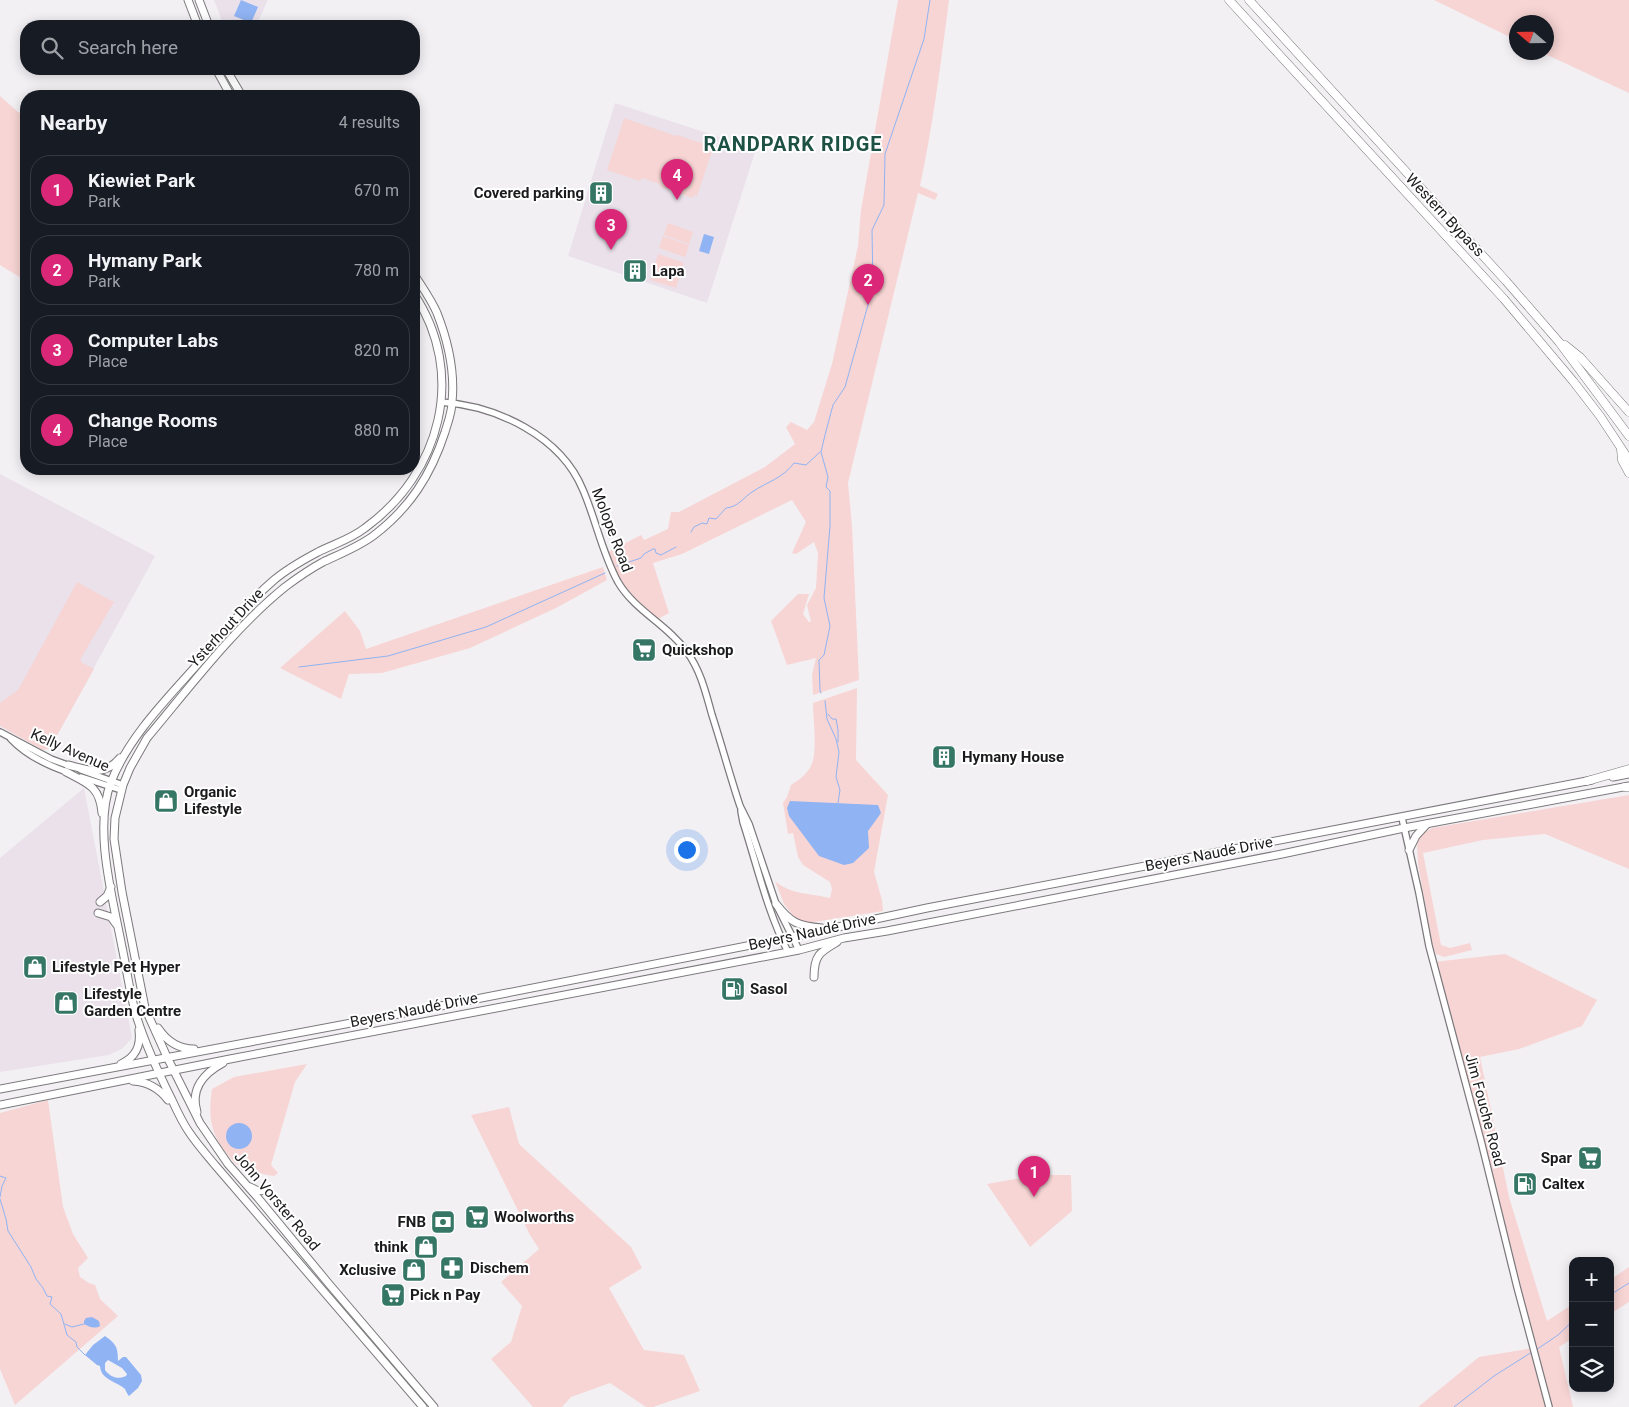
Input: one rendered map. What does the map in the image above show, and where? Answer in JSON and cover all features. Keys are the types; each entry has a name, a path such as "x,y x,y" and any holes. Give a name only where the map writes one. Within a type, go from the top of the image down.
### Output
{"highway":[{"name":"Western Bypass","path":"1229,0 1504,299 1600,416 1629,460"},
{"name":"Western Bypass","path":"1250,0 1506,281 1559,342 1629,436"},
{"path":"1559,342 1580,356 1629,412"},
{"path":"1620,447 1622,460 1629,473"},
{"path":"1587,781 1629,769"}],"main road":[{"path":"188,0 196,20"},
{"path":"199,0 207,20"},
{"path":"219,75 228,90"},
{"path":"230,75 238,90"},
{"name":"Ysterhout Drive","path":"174,1071 145,1008 124,907 115,848 115,818 122,788 130,768 148,738 249,620 285,587 302,575 372,537 407,503 426,479 448,421 452,403 451,367 444,332 430,298 420,283"},
{"name":"Ysterhout Drive","path":"420,304 433,334 439,361 442,402 432,442 420,468"},
{"name":"Ysterhout Drive","path":"160,1074 136,1017 111,886 104,831 105,814 111,785 130,746 142,729 261,592 288,569 361,531 392,506 411,484 416,475"},
{"path":"67,768 102,771 115,764 130,746"},
{"path":"67,768 96,789 101,802 104,831"},
{"name":"Beyers Naudé Drive","path":"0,1090 782,939 927,908 1629,774"},
{"name":"Beyers Naudé Drive","path":"0,1105 799,950 844,938 1404,828 1628,787"},
{"path":"1409,850 1416,836 1427,824"},
{"path":"100,902 107,896 111,886"},
{"path":"776,904 789,920 796,924 812,928 829,929"},
{"path":"98,913 111,917 119,931"},
{"path":"814,977 815,963 820,954 844,938"},
{"path":"145,1008 160,1032 177,1046 191,1049 221,1047"},
{"path":"112,1069 130,1059 139,1047 136,1017"},
{"path":"200,1123 195,1106 195,1096 200,1082 208,1072 230,1059"},
{"name":"John Vorster Road","path":"174,1071 200,1123 228,1164 434,1407"},
{"name":"John Vorster Road","path":"160,1074 190,1135 423,1407"},
{"path":"116,1082 140,1082 157,1088 181,1119"},
{"path":"245,1185 256,1190 268,1190"}],"street":[{"name":"Molope Road","path":"442,402 477,408 524,427 552,447 570,465 583,490 605,553 619,584 635,604 673,636 697,668 740,806 768,905 788,952"},
{"name":"Kelly Avenue","path":"0,732 18,746 48,764 67,768 122,788"},
{"name":"Molope Road","path":"740,806 752,832 776,904 799,950"},
{"name":"Jim Fouche Road","path":"1402,818 1419,893 1428,946 1483,1149 1549,1407"}],"shaded area":[{"path":"214,0 268,0 259,20 222,20"},
{"path":"898,0 949,0 933,117 920,186 938,194 935,200 918,193 848,483 852,526 859,680 813,695 812,675 816,658 787,665 771,621 798,594 809,594 803,614 811,622 807,605 816,588 818,553 814,542 796,554 792,553 806,522 792,500 682,554 653,563 669,613 658,619 641,604 622,581 608,552 641,535 644,540 668,529 671,512 679,512 765,467 795,444 786,427 791,422 807,430 814,422 832,364 858,246 861,210"},
{"path":"1434,0 1629,0 1629,93 1554,58 1554,15 1509,15 1509,37"},
{"path":"0,96 20,113 20,277 0,265"},
{"path":"615,103 756,149 707,303 568,256"},
{"path":"624,118 713,148 697,196 694,195 693,198 660,187 660,184 642,178 640,181 607,170"},
{"path":"668,223 693,232 689,244 664,235"},
{"path":"663,236 689,245 685,257 659,248"},
{"path":"658,254 684,263 676,288 650,280"},
{"path":"0,474 155,556 50,748 43,750 0,726"},
{"path":"603,567 607,580 556,608 470,648 382,673 349,674 341,699 280,668 345,611 360,631 366,649"},
{"path":"77,582 114,602 81,658 81,662 94,669 50,748 43,750 0,726 0,703 18,690"},
{"path":"857,688 856,760 888,795 874,872 883,911 808,923 794,917 784,904 775,881 781,886 794,891 830,898 832,889 830,882 803,865 798,857 793,833 788,834 783,803 791,785 807,772 813,760 815,744 813,703"},
{"path":"84,788 132,1038 123,1048 109,1055 0,1072 0,858"},
{"path":"1629,795 1629,869 1545,834 1483,840 1423,853 1441,945 1450,948 1470,943 1472,950 1444,957 1436,954 1433,947 1418,864 1417,845 1420,835 1432,828"},
{"path":"1505,954 1597,1000 1582,1026 1519,1049 1480,1057 1509,1197 1547,1321 1569,1307 1569,1341 1559,1347 1573,1407 1418,1407 1479,1357 1533,1348 1434,962"},
{"path":"307,1064 295,1082 271,1165 278,1173 274,1176 250,1170 236,1164 217,1140 214,1132 210,1108 212,1089 234,1077"},
{"path":"48,1100 63,1207 73,1234 88,1258 78,1268 80,1277 95,1285 100,1299 118,1316 15,1405 0,1369 0,1113"},
{"path":"509,1107 519,1144 631,1247 642,1268 609,1288 644,1350 684,1355 700,1391 653,1407 646,1407 610,1383 571,1397 562,1407 533,1407 491,1359 511,1342 522,1306 501,1282 539,1249 530,1235 471,1115"},
{"path":"1038,1175 1071,1175 1072,1211 1030,1247 987,1184"},
{"path":"1629,1267 1629,1302 1614,1311 1614,1302 1614,1277"}],"water":[{"path":"241,0 258,7 252,20 244,20 234,16"},
{"path":"704,234 714,237 709,254 699,251"},
{"path":"790,801 878,805 881,813 868,831 869,848 853,863 844,865 819,856 789,816 787,808"},
{"path":"239,1123 248,1127 252,1136 248,1145 239,1149 230,1145 226,1136 230,1127"},
{"path":"92,1317 99,1321 100,1326 92,1327 84,1324 86,1318"},
{"path":"105,1336 116,1346 118,1361 126,1357 141,1375 142,1381 138,1388 129,1396 125,1389 106,1377 101,1371 100,1366 85,1355 93,1345","holes":["108,1360 122,1368 127,1374 126,1376 114,1377 105,1370 105,1363"]}],"waterway":[{"path":"821,693 819,660 824,655 830,626 824,598 830,526 830,491 826,487 828,477 821,452 833,405 845,387 873,287 872,230 884,205 885,154 924,39 930,0"},
{"path":"691,532 694,527 702,523 707,524 709,518 716,519 726,508 737,504 752,492 780,476 794,463 806,465 820,452"},
{"path":"617,566 641,558 653,549 661,555 676,547"},
{"path":"299,667 388,656 486,627 605,573"},
{"path":"825,701 827,719 836,739 839,752 836,777 840,790 838,803"},
{"path":"828,714 832,719 836,719 838,742"},
{"path":"0,1176 6,1178 0,1197"},
{"path":"0,1199 8,1231 47,1296 52,1297 50,1304 61,1314 67,1335 76,1342 77,1347 85,1355"},
{"path":"1614,1292 1629,1283"},
{"path":"65,1324 72,1327 84,1324"},
{"path":"1536,1350 1569,1325"},
{"path":"1454,1407 1494,1376 1532,1352"}],"place":[{"name":"Covered parking","path":"601,193"},
{"name":"Change Rooms","path":"677,200"},
{"name":"Computer Labs","path":"611,250"},
{"name":"Lapa","path":"635,271"},
{"name":"Hymany Park","path":"868,305"},
{"name":"Quickshop","path":"644,650"},
{"name":"Hymany House","path":"944,757"},
{"name":"Organic Lifestyle","path":"166,801"},
{"name":"Lifestyle Pet Hyper","path":"35,967"},
{"name":"Sasol","path":"733,989"},
{"name":"Lifestyle Garden Centre","path":"66,1003"},
{"name":"Spar","path":"1590,1158"},
{"name":"Caltex","path":"1525,1184"},
{"name":"Kiewiet Park","path":"1034,1197"},
{"name":"Woolworths","path":"477,1217"},
{"name":"FNB","path":"443,1222"},
{"name":"think","path":"426,1247"},
{"name":"Dischem","path":"452,1268"},
{"name":"Xclusive","path":"414,1270"},
{"name":"Pick n Pay","path":"393,1295"}],"district":[{"name":"RANDPARK RIDGE","path":"793,144"}]}
